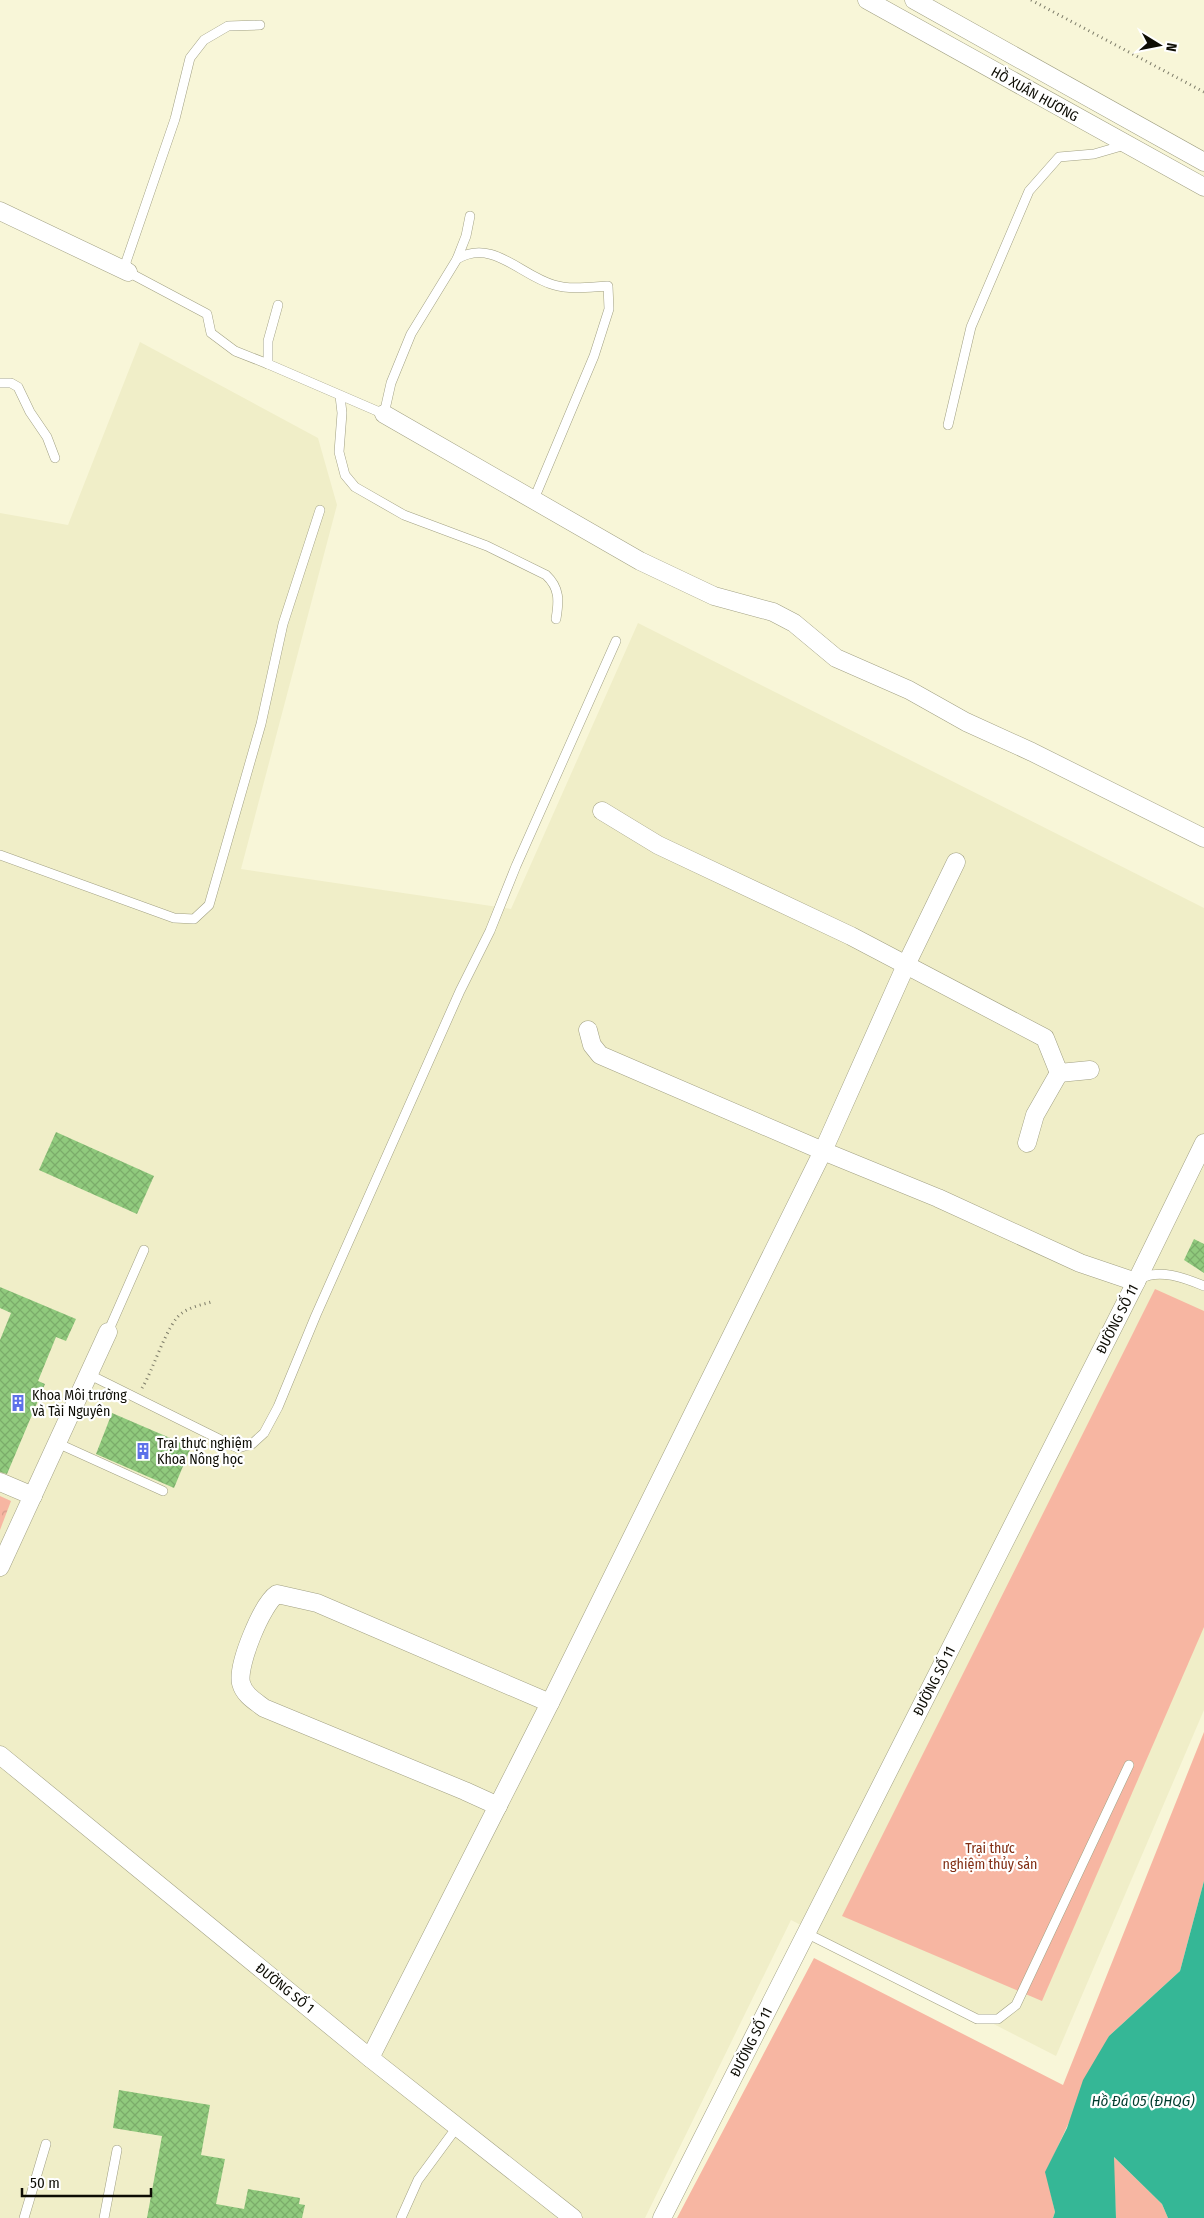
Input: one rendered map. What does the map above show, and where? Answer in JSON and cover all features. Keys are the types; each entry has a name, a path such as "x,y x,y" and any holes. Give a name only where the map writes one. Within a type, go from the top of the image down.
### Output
{"street":[{"name":"HỒ XUÂN HƯƠNG","path":"866,0 1204,187"},
{"name":"HỒ XUÂN HƯƠNG","path":"914,0 1204,162"},
{"path":"1126,145 1136,125"},
{"path":"0,211 128,272"},
{"path":"384,414 640,560 714,596 773,612 794,623 836,658 909,690 966,722 1032,752 1204,838"},
{"path":"602,811 658,845 851,936 1045,1038 1059,1073"},
{"path":"370,2058 550,1704 823,1152 906,965 956,862"},
{"path":"588,1030 592,1045 600,1055 823,1152 938,1198 1080,1263 1136,1282"},
{"path":"1059,1073 1090,1070"},
{"path":"1027,1143 1035,1115 1059,1073"},
{"name":"ĐƯỜNG SỐ 11","path":"662,2218 1136,1282 1204,1143"},
{"path":"0,1567 108,1332"},
{"path":"0,1482 33,1496"},
{"path":"498,1806 264,1708 248,1696 241,1684 240,1675 242,1664 263,1613 272,1598 277,1594 317,1603 550,1704"},
{"name":"ĐƯỜNG SỐ 1","path":"0,1755 370,2058 573,2218"}],"lane":[{"path":"260,25 228,26 204,40 190,58 175,119 128,252 126,262 128,272 207,314 211,332 234,351 340,396 368,405 384,414 391,383 411,334 457,259 466,236 470,216"},
{"path":"948,425 970,327 1029,192 1059,157 1094,154 1126,145"},
{"path":"457,259 468,253 480,252 512,263 553,285 574,288 608,286 609,309 594,356 534,499"},
{"path":"268,364 268,342 278,306"},
{"path":"0,383 11,383 18,387 30,412 47,437 55,458"},
{"path":"340,396 342,413 339,452 344,475 356,487 404,515 487,546 546,575 554,582 558,594 559,604 556,619"},
{"path":"0,855 174,918 194,919 208,905 261,724 283,624 320,510"},
{"path":"88,1374 231,1445 245,1447 252,1444 264,1433 278,1407 460,991 490,931 516,866 616,641"},
{"path":"108,1332 144,1250"},
{"path":"1136,1282 1149,1275 1171,1275 1204,1286"},
{"path":"57,1443 163,1491"},
{"path":"806,1933 977,2019 998,2019 1016,2005 1129,1765"},
{"path":"401,2218 418,2180 457,2126"},
{"path":"24,2218 46,2144"},
{"path":"104,2218 117,2150"}],"path":[{"path":"1031,0 1204,92"},
{"path":"137,1397 151,1375 164,1339 180,1314 211,1302"}],"shaded area":[{"path":"140,342 318,438 337,505 241,869 511,909 638,623 1204,908 1204,1710 1056,2056 791,1920 645,2218 0,2218 0,513 68,525"}],"green space":[{"name":"Trại thực nghiệm thủy sản","path":"1155,1289 1204,1311 1204,1627 1042,2001 842,1916"},
{"path":"0,1496 11,1501 0,1530"},
{"path":"1204,1732 1204,1881 1180,1971 1109,2036 1046,2172 1055,2212 1053,2218 677,2218 814,1958 1063,2085"},
{"path":"1113,2156 1162,2204 1168,2218 1116,2218"}],"water":[{"name":"Hồ Đá 05 (ĐHQG)","path":"1204,1881 1204,2218 1168,2218 1162,2204 1114,2157 1116,2218 1053,2218 1055,2212 1045,2172 1067,2128 1083,2080 1109,2036 1180,1971"}],"building":[{"path":"56,1132 154,1176 137,1214 39,1170"},
{"path":"1194,1239 1204,1244 1204,1273 1184,1260"},
{"path":"0,1287 76,1319 66,1341 56,1337 38,1381 45,1384 7,1474 0,1472 0,1340 11,1313 0,1308"},
{"name":"Trại thực nghiệm Khoa Nông học","path":"112,1413 191,1447 174,1488 96,1454"},
{"path":"119,2090 210,2105 201,2155 225,2159 216,2204 244,2209 248,2189 300,2198 299,2204 305,2205 302,2218 147,2218 162,2136 113,2128"}],"place":[{"name":"Khoa Môi trường và Tài Nguyên","path":"18,1403"},
{"name":"Trại thực nghiệm Khoa Nông học","path":"143,1451"}]}
